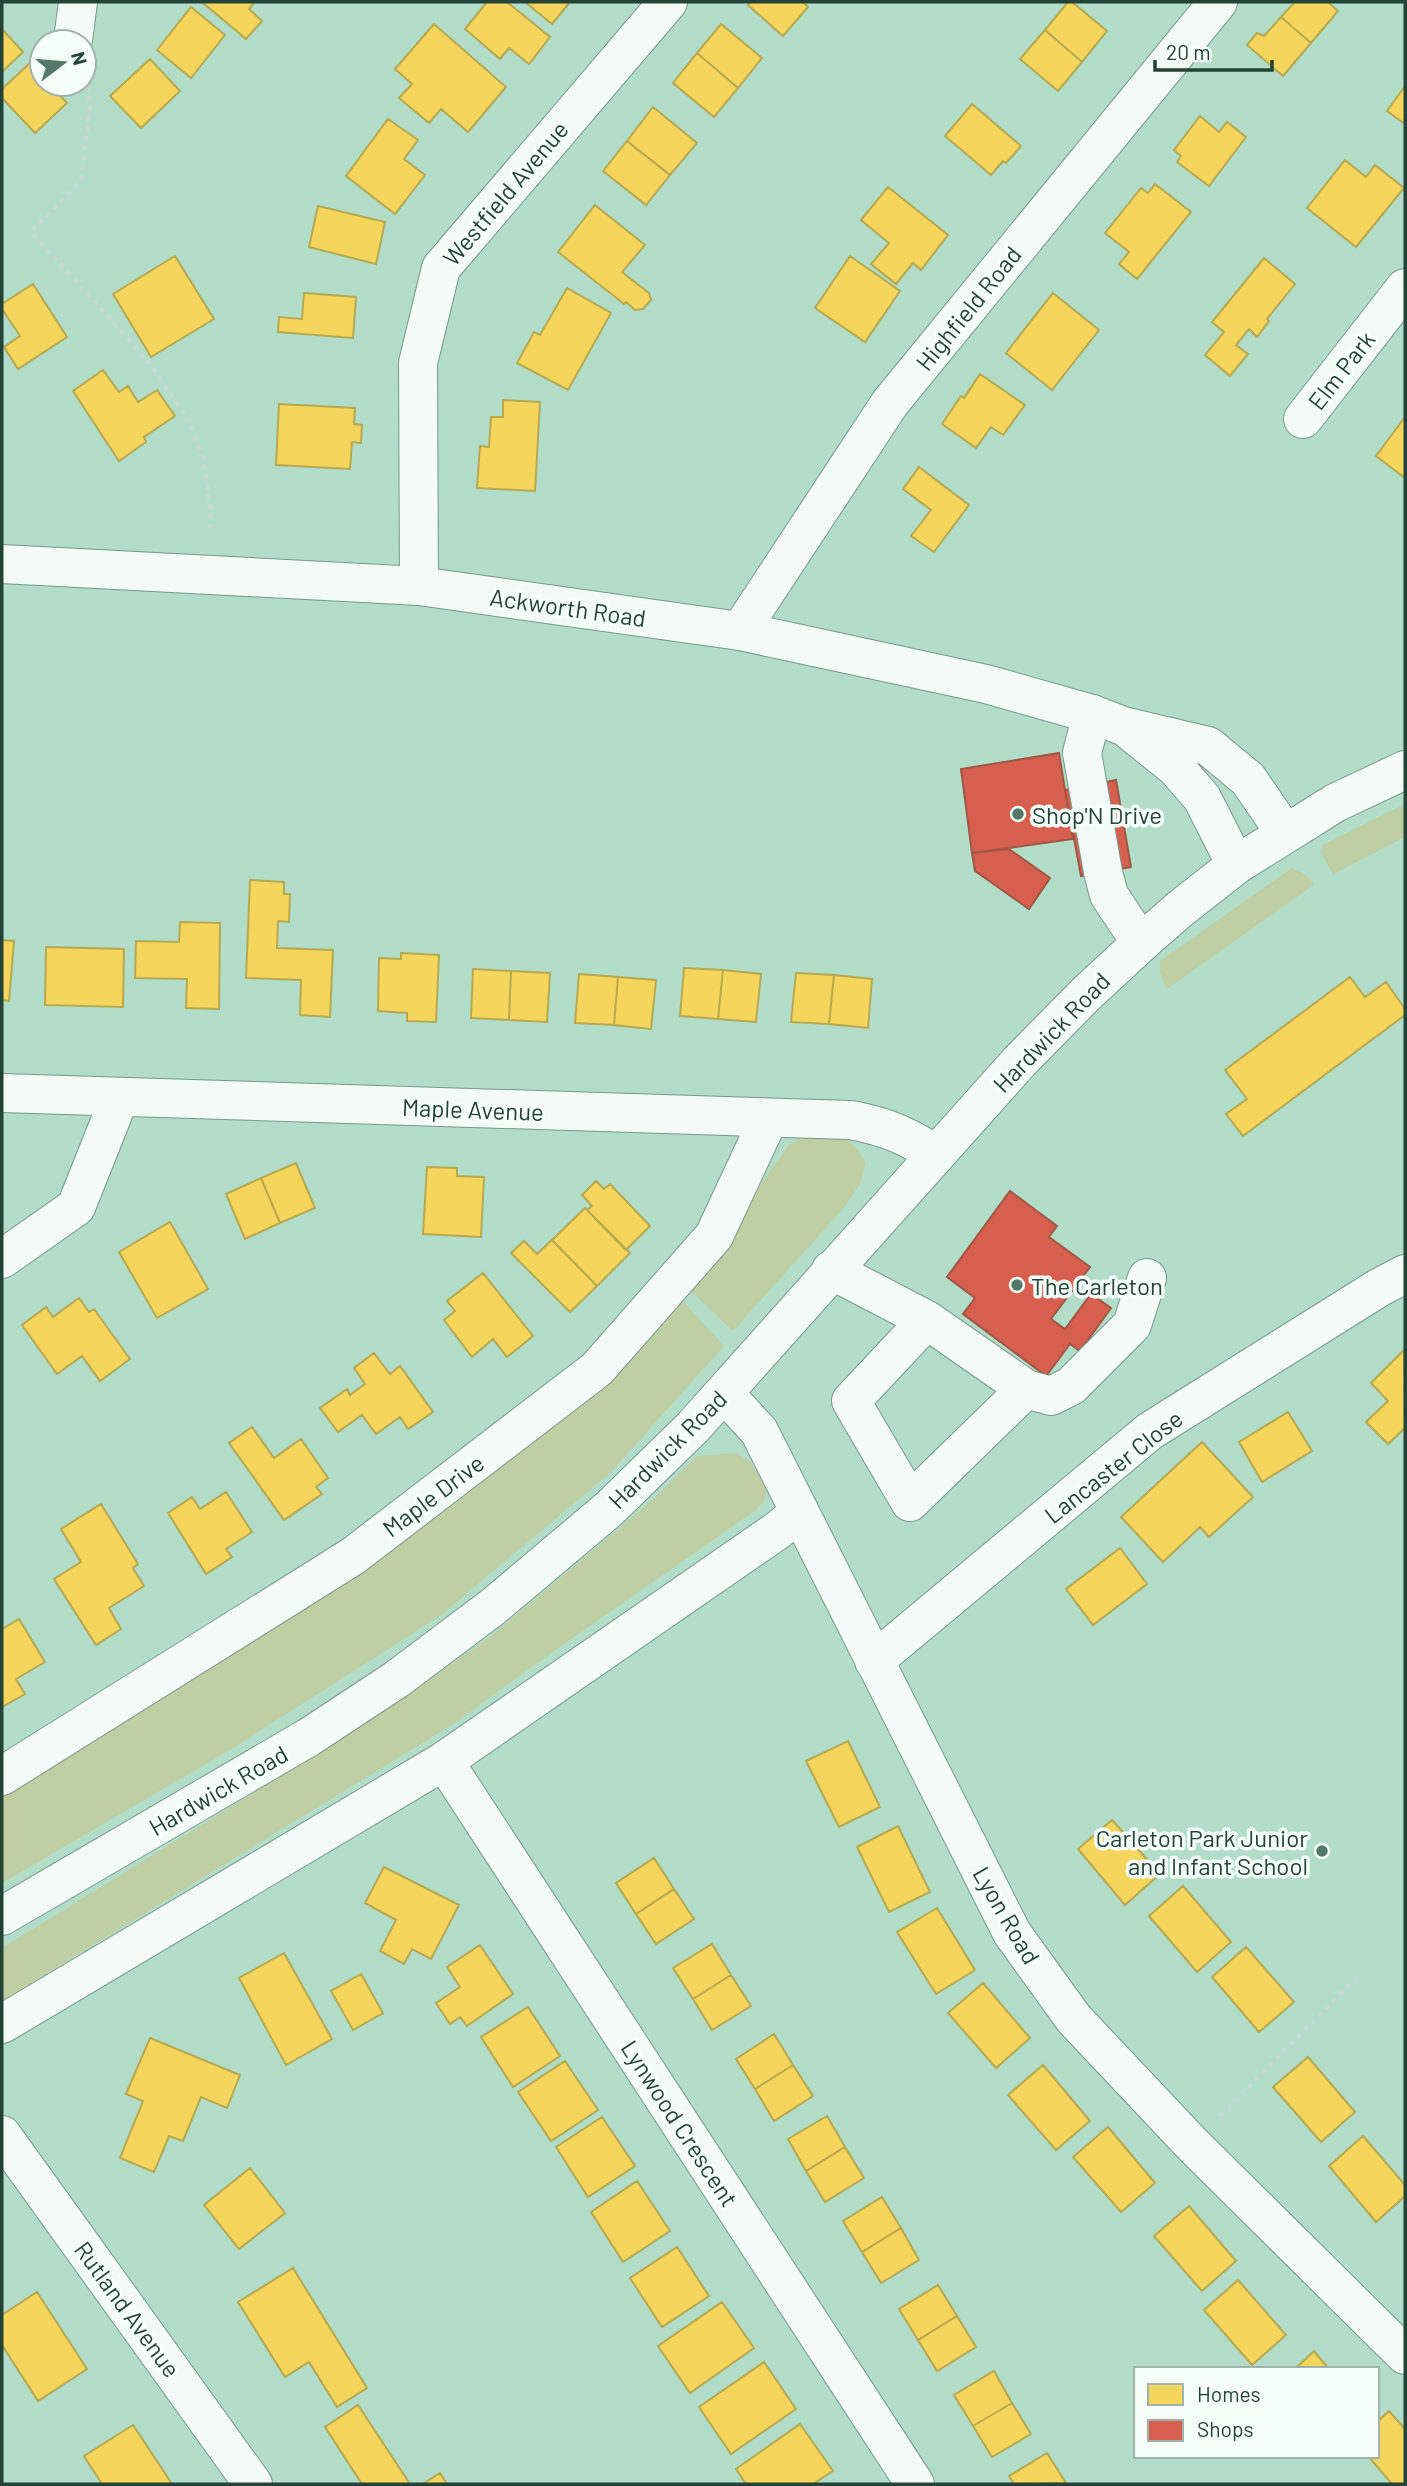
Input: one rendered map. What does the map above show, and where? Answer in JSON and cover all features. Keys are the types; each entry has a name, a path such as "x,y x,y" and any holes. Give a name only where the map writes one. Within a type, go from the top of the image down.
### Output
{"main road":[{"path":"78,2 79,28"},
{"name":"Westfield Avenue","path":"419,586 418,363 441,268 668,2"},
{"name":"Highfield Road","path":"740,631 890,403 1219,2"},
{"name":"Elm Park","path":"1303,418 1405,288"},
{"name":"Ackworth Road","path":"2,564 419,586 740,631 986,684 1107,720 1208,746 1248,779 1285,832"},
{"path":"1107,720 1082,753 1109,895 1141,943"},
{"name":"Ackworth Road","path":"1107,720 1176,768 1202,798 1236,864"},
{"path":"1236,864 1335,803 1405,770"},
{"name":"Hardwick Road","path":"2,1916 309,1737 397,1679 494,1606 608,1509 693,1427 1038,1042 1141,943 1236,864"},
{"name":"Maple Avenue","path":"2,1093 119,1099 851,1120 880,1125 901,1133 936,1154"},
{"path":"2,1259 76,1208 119,1099"},
{"name":"Maple Drive","path":"2,1776 353,1556 597,1369 714,1236 769,1118"},
{"path":"831,1270 927,1320 1026,1389 1051,1396 1071,1386 1132,1325 1147,1278"},
{"name":"Lancaster Close","path":"874,1661 1150,1431 1380,1287 1405,1275"},
{"path":"927,1320 851,1401 910,1502 1026,1389"},
{"name":"Lyon Road","path":"724,1392 759,1431 1012,1933 1074,2019 1192,2144 1405,2355"},
{"path":"2,2024 444,1761 778,1530 800,1512"},
{"name":"Lynwood Crescent","path":"444,1761 915,2484"},
{"name":"Rutland Avenue","path":"2,2134 253,2484"}],"path":[{"path":"88,98 90,108 81,181 31,232 148,361 187,417 203,458 211,510 206,573"},
{"path":"1192,2144 1357,1977"}],"green space":[{"path":"1405,804 1405,837 1333,874 1321,853 1323,845"},
{"path":"1292,868 1303,873 1315,884 1167,989 1160,973 1160,961"},
{"path":"810,1131 844,1137 854,1146 866,1163 860,1184 843,1209 733,1331 687,1287 789,1145"},
{"path":"683,1301 724,1346 611,1472 440,1616 233,1748 2,1883 2,1793 546,1424"},
{"path":"734,1453 750,1461 767,1488 764,1501 756,1510 455,1723 2,2001 2,1948 317,1754 489,1638 649,1503 697,1456"}],"building: Homes":[{"path":"202,2 255,2 249,9 262,21 246,39"},
{"path":"487,2 507,2 550,37 529,64 509,48 500,59 465,29"},
{"path":"525,2 570,2 552,24"},
{"path":"751,2 803,2 808,7 783,36 748,5"},
{"path":"1068,2 1072,2 1107,31 1082,62 1045,30"},
{"path":"1295,2 1328,2 1338,11 1311,43 1281,17"},
{"path":"191,7 225,35 191,78 157,50"},
{"path":"1281,17 1311,43 1283,76 1247,45 1257,33 1264,36"},
{"path":"434,24 506,87 468,132 441,109 429,123 399,98 412,84 395,69"},
{"path":"721,24 762,58 738,88 697,53"},
{"path":"2,29 23,52 2,72"},
{"path":"1045,30 1082,62 1058,91 1020,59"},
{"path":"697,53 738,88 714,117 673,83"},
{"path":"150,59 180,91 141,128 110,96"},
{"path":"28,65 28,98 62,98 67,103 35,133 2,98 2,89"},
{"path":"1405,86 1405,124 1387,111"},
{"path":"972,104 1021,146 991,175 945,136"},
{"path":"653,107 697,143 670,175 627,141"},
{"path":"1200,116 1219,132 1227,122 1246,137 1209,186 1177,162 1181,156 1174,150"},
{"path":"388,119 418,140 404,159 425,175 395,214 346,176"},
{"path":"627,141 670,175 646,205 603,171"},
{"path":"1345,160 1366,177 1375,165 1404,188 1356,247 1307,208"},
{"path":"1155,184 1191,212 1137,279 1119,264 1129,252 1105,233 1141,188 1148,193"},
{"path":"888,187 948,235 921,270 913,263 896,284 871,264 889,243 861,220"},
{"path":"595,205 645,245 622,272 649,293 651,300 643,309 635,310 626,302 624,304 558,252"},
{"path":"318,206 385,222 376,264 309,247"},
{"path":"175,256 214,319 151,357 113,294"},
{"path":"850,256 900,291 865,342 815,308"},
{"path":"1264,258 1295,284 1267,319 1269,321 1257,337 1249,329 1236,345 1248,354 1230,376 1205,355 1224,332 1212,322"},
{"path":"33,284 67,337 18,369 4,347 20,336 2,309 2,304"},
{"path":"567,288 611,313 568,390 517,363 534,332 540,335"},
{"path":"304,293 356,297 353,338 278,332 279,317 302,319"},
{"path":"1053,293 1099,330 1052,390 1006,353"},
{"path":"103,370 119,392 128,386 138,402 157,390 175,416 144,437 146,442 119,461 73,391"},
{"path":"980,374 1025,405 1003,435 991,427 976,448 942,424"},
{"path":"503,400 540,402 535,491 477,488 480,446 489,447 491,417 503,417"},
{"path":"279,404 355,408 354,424 362,425 361,443 352,442 350,469 276,465"},
{"path":"1405,417 1405,478 1376,456"},
{"path":"919,467 969,505 934,552 911,536 931,510 903,489"},
{"path":"250,880 284,882 284,894 290,894 289,922 278,921 277,948 333,950 330,1017 300,1015 301,980 246,978"},
{"path":"180,922 220,923 219,1009 186,1008 187,979 135,978 136,941 179,942"},
{"path":"2,940 14,941 9,1001 2,1000"},
{"path":"46,947 124,949 123,1007 45,1005"},
{"path":"401,953 439,955 436,1022 407,1021 407,1013 378,1011 379,958 401,959"},
{"path":"684,968 723,970 718,1019 680,1016"},
{"path":"473,969 511,971 509,1020 471,1018"},
{"path":"723,970 761,974 756,1022 718,1019"},
{"path":"511,971 550,973 547,1022 509,1020"},
{"path":"796,973 834,975 829,1024 791,1022"},
{"path":"579,974 618,977 614,1025 575,1023"},
{"path":"834,975 872,979 868,1028 829,1024"},
{"path":"618,977 656,980 651,1029 614,1025"},
{"path":"1350,977 1365,997 1386,982 1405,1009 1405,1015 1243,1136 1226,1114 1247,1099 1225,1070"},
{"path":"296,1163 315,1208 280,1223 261,1178"},
{"path":"427,1167 457,1168 457,1176 484,1177 481,1237 423,1234"},
{"path":"261,1178 280,1223 245,1239 226,1194"},
{"path":"596,1181 604,1189 610,1184 650,1226 626,1250 587,1210 592,1206 582,1195"},
{"path":"585,1208 630,1253 597,1286 552,1240"},
{"path":"170,1222 208,1289 157,1318 119,1252"},
{"path":"552,1240 597,1286 570,1312 511,1253 524,1241 537,1254"},
{"path":"483,1273 533,1336 507,1357 493,1339 472,1357 444,1320 455,1311 447,1301"},
{"path":"79,1298 89,1312 94,1309 130,1359 100,1381 82,1356 57,1374 22,1325 46,1307 53,1317"},
{"path":"1404,1350 1405,1428 1388,1444 1366,1422 1388,1401 1371,1383"},
{"path":"374,1353 390,1374 400,1366 433,1412 408,1429 400,1417 376,1434 362,1415 338,1432 320,1408 347,1389 350,1395 365,1384 354,1368"},
{"path":"1288,1412 1312,1451 1262,1482 1239,1442"},
{"path":"252,1427 274,1458 301,1439 328,1478 316,1487 322,1494 284,1520 229,1443"},
{"path":"1202,1442 1253,1497 1209,1537 1200,1527 1163,1562 1121,1517"},
{"path":"226,1492 252,1532 226,1549 232,1557 206,1574 168,1513 192,1497 200,1509"},
{"path":"101,1504 138,1564 133,1568 144,1586 109,1608 121,1629 96,1645 54,1579 81,1562 61,1529"},
{"path":"1120,1548 1147,1584 1093,1625 1066,1589"},
{"path":"19,1619 45,1662 16,1679 25,1694 2,1707 2,1629"},
{"path":"848,1741 880,1807 839,1827 806,1761"},
{"path":"1112,1820 1160,1874 1125,1905 1078,1849"},
{"path":"898,1826 930,1892 889,1912 857,1847"},
{"path":"654,1858 674,1889 636,1914 616,1883"},
{"path":"384,1867 459,1905 431,1959 412,1949 404,1964 380,1951 396,1920 365,1903"},
{"path":"1183,1886 1231,1942 1197,1972 1149,1916"},
{"path":"674,1889 694,1919 656,1944 636,1914"},
{"path":"937,1908 975,1970 936,1994 897,1932"},
{"path":"712,1944 731,1975 693,1999 673,1968"},
{"path":"480,1945 513,1994 467,2026 460,2017 450,2024 436,2003 460,1987 447,1967"},
{"path":"1246,1947 1294,2002 1259,2032 1212,1977"},
{"path":"284,1953 332,2039 286,2065 239,1978"},
{"path":"361,1974 383,2013 353,2030 331,1991"},
{"path":"731,1975 751,2006 712,2030 693,1999"},
{"path":"983,1983 1030,2038 996,2068 948,2013"},
{"path":"528,2007 560,2056 513,2087 481,2037"},
{"path":"774,2034 793,2065 755,2089 736,2059"},
{"path":"150,2038 240,2075 227,2108 201,2097 183,2141 169,2136 154,2172 120,2158 143,2101 126,2094"},
{"path":"1308,2057 1355,2112 1321,2142 1273,2087"},
{"path":"565,2061 598,2110 551,2141 518,2092"},
{"path":"793,2065 813,2096 774,2121 755,2089"},
{"path":"1043,2065 1090,2121 1056,2150 1008,2095"},
{"path":"827,2116 845,2147 806,2171 788,2139"},
{"path":"602,2117 635,2166 588,2197 556,2147"},
{"path":"1108,2127 1155,2183 1121,2212 1073,2157"},
{"path":"1363,2136 1405,2185 1405,2196 1376,2222 1329,2166"},
{"path":"845,2147 864,2178 825,2202 806,2171"},
{"path":"250,2168 285,2213 239,2249 204,2205"},
{"path":"637,2181 670,2231 623,2262 591,2212"},
{"path":"882,2197 901,2228 862,2252 843,2221"},
{"path":"1189,2206 1236,2261 1202,2291 1154,2236"},
{"path":"901,2228 919,2260 881,2283 862,2252"},
{"path":"677,2247 709,2296 662,2327 630,2278"},
{"path":"293,2268 367,2388 337,2407 309,2362 285,2377 238,2302"},
{"path":"1238,2280 1286,2335 1252,2365 1204,2310"},
{"path":"938,2285 957,2316 918,2340 899,2309"},
{"path":"37,2292 87,2369 38,2401 2,2345 2,2315"},
{"path":"722,2302 754,2348 690,2393 658,2346"},
{"path":"957,2316 976,2347 937,2371 918,2340"},
{"path":"1314,2351 1327,2367 1297,2367"},
{"path":"764,2362 796,2409 731,2454 699,2407"},
{"path":"994,2371 1012,2403 973,2426 954,2395"},
{"path":"1012,2403 1031,2434 992,2457 973,2426"},
{"path":"358,2405 410,2484 362,2484 325,2427"},
{"path":"1389,2411 1405,2429 1405,2484 1392,2484 1370,2458 1379,2458 1379,2420"},
{"path":"800,2424 833,2471 813,2484 746,2484 736,2469"},
{"path":"133,2425 172,2484 102,2484 84,2456"},
{"path":"1047,2453 1066,2483 1014,2484 1009,2476"},
{"path":"440,2473 447,2484 423,2484"}],"building: Shops":[{"name":"Shop'N Drive","path":"1059,753 1073,839 972,853 961,769"},
{"path":"1116,780 1131,867 1081,876 1065,790"},
{"path":"1009,849 1050,878 1029,909 975,871 972,853"},
{"name":"The Carleton","path":"1010,1191 1057,1226 1049,1237 1090,1267 1051,1319 1065,1329 1091,1294 1111,1308 1080,1351 1070,1344 1046,1376 963,1314 975,1298 947,1277"}],"place":[{"name":"Shop'N Drive","path":"1018,814"},
{"name":"The Carleton","path":"1017,1285"},
{"name":"Carleton Park Junior and Infant School","path":"1322,1851"}]}
